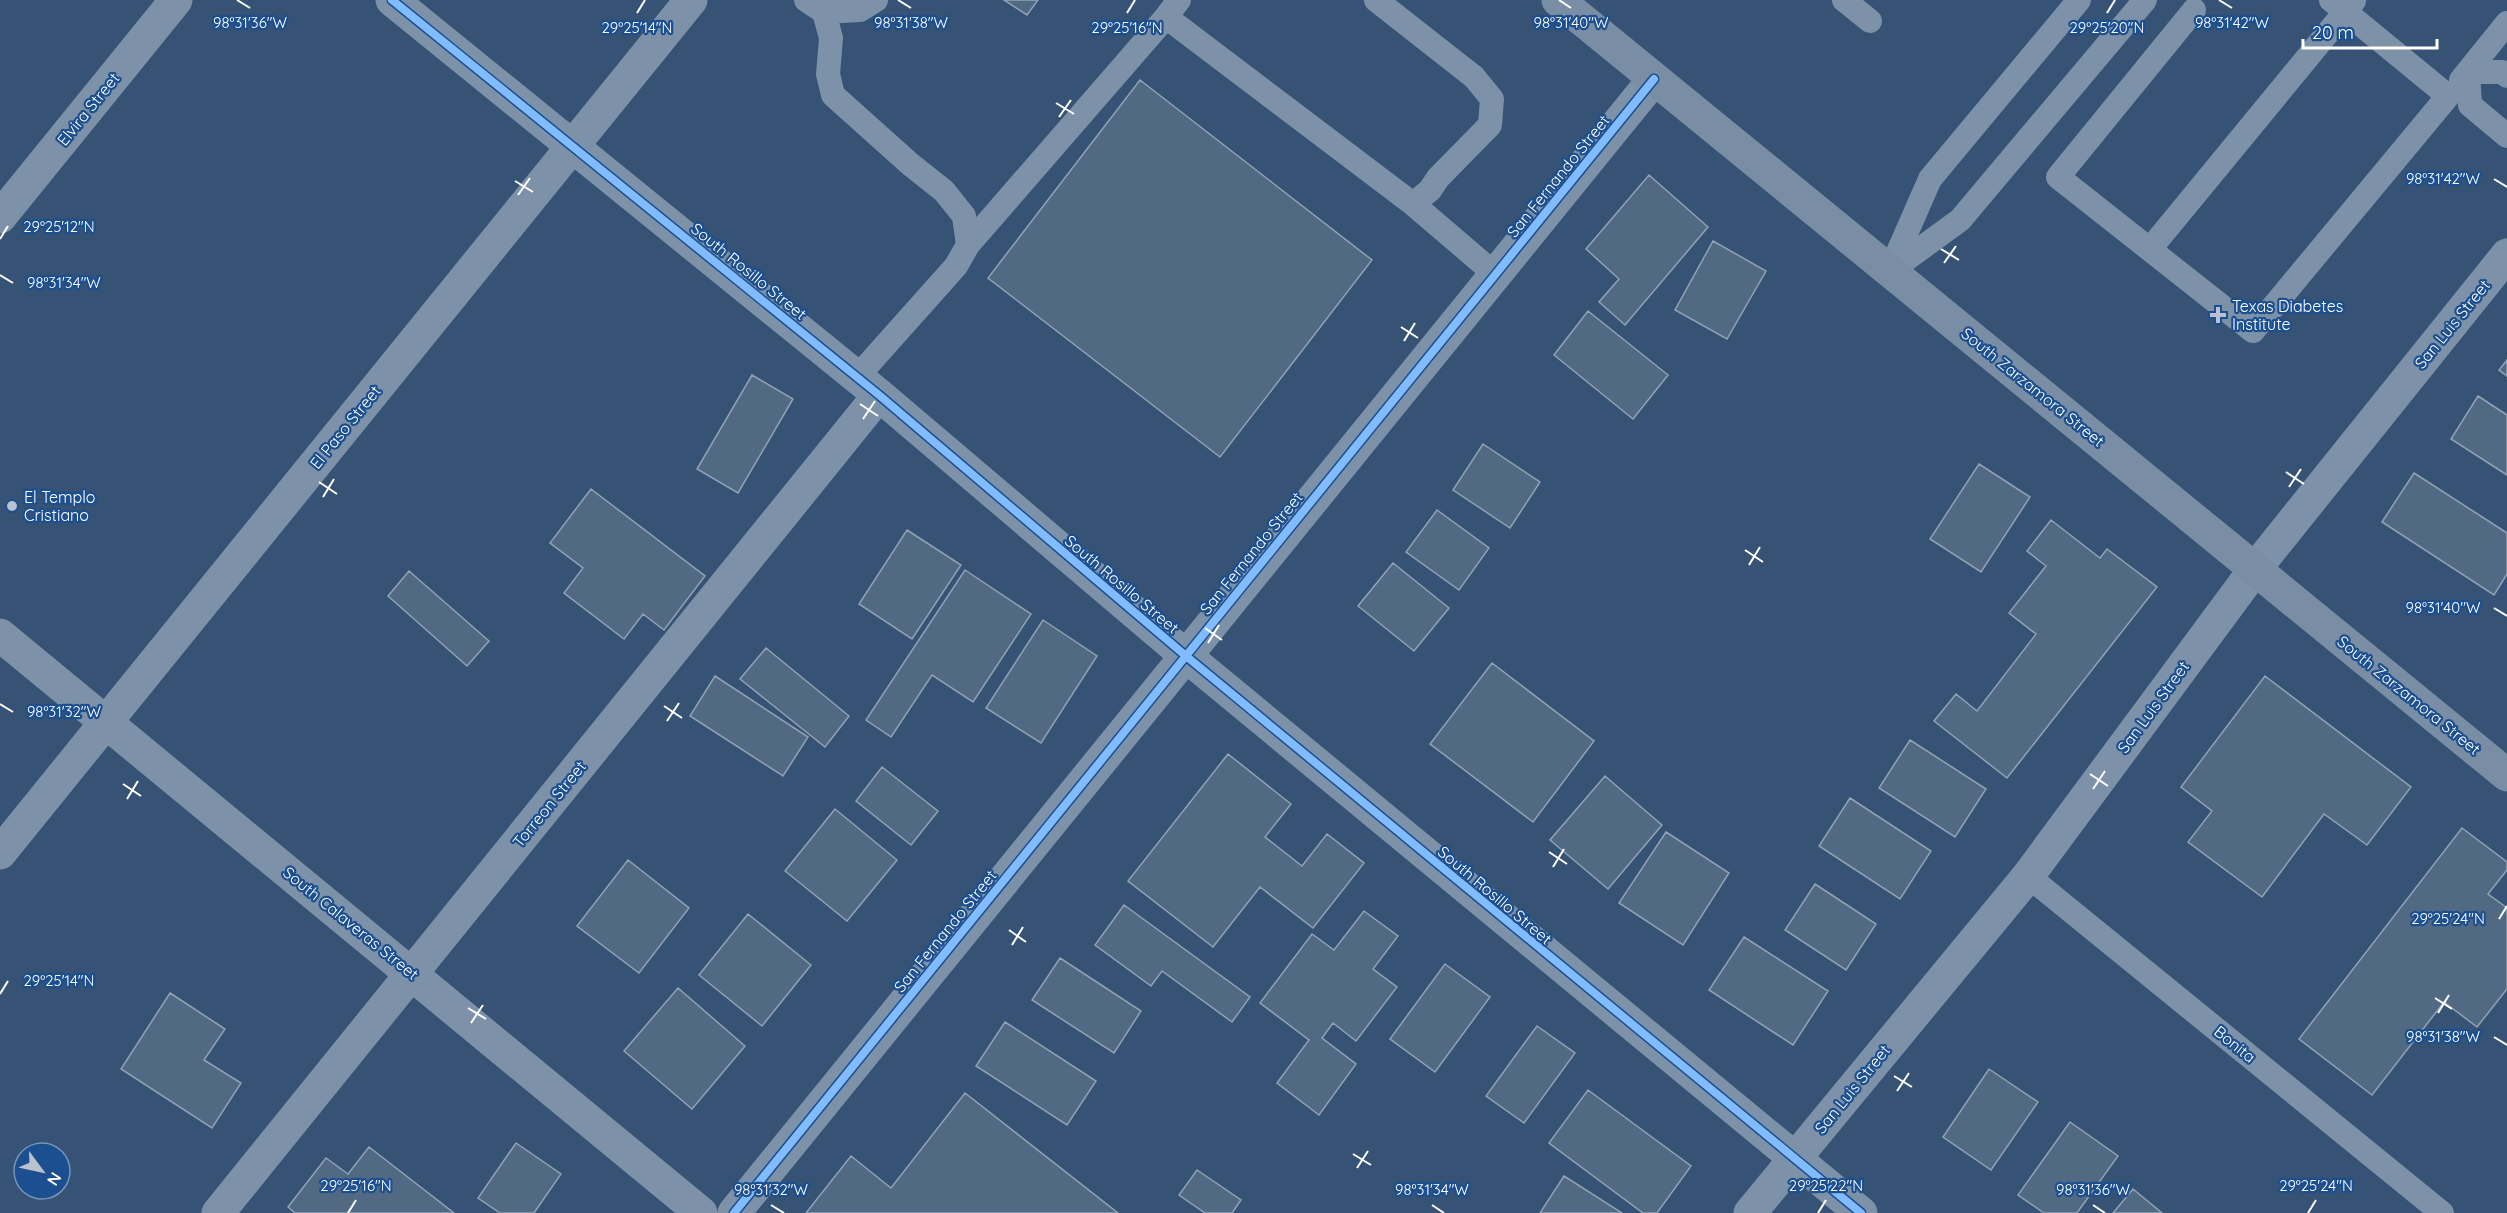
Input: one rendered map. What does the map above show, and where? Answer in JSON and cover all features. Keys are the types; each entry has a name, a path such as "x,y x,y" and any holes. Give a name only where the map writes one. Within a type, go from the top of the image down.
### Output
{"main road":[{"name":"South Zarzamora Street","path":"1558,0 2507,775"}],"street":[{"name":"Elvira Street","path":"0,217 176,0"},
{"name":"South Rosillo Street","path":"392,0 868,386 1186,656 1861,1213"},
{"name":"El Paso Street","path":"0,853 691,0"},
{"name":"San Fernando Street","path":"734,1213 1654,79"},
{"name":"San Luis Street","path":"1750,1213 2028,876 2255,569 2507,255"},
{"name":"Torreon Street","path":"218,1213 412,974 868,386"},
{"name":"South Calaveras Street","path":"0,635 701,1213"}],"lane":[{"path":"815,6 860,9 876,0"},
{"path":"1376,0 1474,76 1492,99 1490,125 1438,178 1430,190 1413,204"},
{"path":"1844,0 1870,21"},
{"path":"1890,271 1930,179 2079,0"},
{"path":"1890,271 1960,220 2145,0"},
{"path":"2150,249 2344,4 2448,96"},
{"path":"815,6 831,38 828,74 832,95 944,191 964,216 968,245"},
{"path":"868,386 956,266 968,245 1173,8 1495,274"},
{"path":"2194,10 2058,177 2253,331 2507,24"},
{"path":"2468,72 2502,72 2507,76"},
{"path":"2468,72 2470,105 2507,136"},
{"name":"Bonita","path":"2028,876 2442,1213"}],"building":[{"path":"1004,0 1038,0 1027,15"},
{"path":"1140,80 1372,260 1220,457 988,278"},
{"path":"1649,175 1708,227 1625,325 1599,302 1619,279 1586,249"},
{"path":"1713,241 1766,271 1727,339 1675,310"},
{"path":"1588,311 1668,375 1633,419 1554,355"},
{"path":"2507,360 2507,376 2499,370"},
{"path":"752,375 793,399 738,493 697,469"},
{"path":"2478,396 2507,415 2507,475 2451,439"},
{"path":"1483,444 1540,482 1510,528 1453,490"},
{"path":"1979,464 2030,497 1981,572 1930,539"},
{"path":"2414,473 2507,533 2507,574 2494,595 2382,522"},
{"path":"591,489 705,576 664,630 643,614 624,639 564,593 583,568 550,543"},
{"path":"1437,510 1489,548 1459,590 1406,552"},
{"path":"2051,520 2100,558 2107,549 2157,587 2007,778 1934,721 1956,694 1977,711 2036,634 2009,613 2046,566 2027,551"},
{"path":"907,530 961,565 912,639 859,604"},
{"path":"1393,563 1449,608 1414,651 1358,606"},
{"path":"965,570 1031,614 973,702 932,675 891,737 866,720"},
{"path":"409,571 489,641 467,666 388,596"},
{"path":"1043,620 1097,656 1041,743 986,708"},
{"path":"766,648 849,716 825,747 740,679"},
{"path":"1492,663 1594,741 1533,822 1430,744"},
{"path":"715,676 808,737 783,776 690,716"},
{"path":"2265,676 2411,787 2367,845 2324,814 2262,897 2188,842 2212,811 2181,787"},
{"path":"1910,740 1986,789 1955,837 1879,788"},
{"path":"1228,754 1291,804 1265,837 1302,866 1327,834 1364,863 1313,928 1260,887 1213,947 1128,881"},
{"path":"882,767 938,811 911,845 856,801"},
{"path":"1605,776 1662,825 1608,889 1550,840"},
{"path":"1850,798 1931,851 1900,899 1819,846"},
{"path":"835,809 897,860 847,921 785,871"},
{"path":"2462,828 2507,862 2507,870 2488,894 2507,908 2507,989 2477,1027 2444,1002 2372,1095 2299,1039"},
{"path":"1666,832 1729,873 1683,945 1619,903"},
{"path":"628,860 689,908 639,973 577,926"},
{"path":"1815,884 1876,924 1846,970 1785,930"},
{"path":"1124,905 1250,997 1232,1022 1162,971 1151,986 1095,945"},
{"path":"1364,911 1398,936 1373,969 1397,987 1356,1041 1333,1023 1322,1038 1356,1064 1319,1115 1277,1083 1309,1040 1260,1003 1312,934 1334,950"},
{"path":"748,914 811,965 762,1026 699,975"},
{"path":"1744,937 1828,991 1793,1045 1709,990"},
{"path":"1060,958 1141,1011 1114,1053 1032,1000"},
{"path":"1445,964 1490,997 1435,1072 1390,1039"},
{"path":"678,988 745,1046 692,1109 624,1051"},
{"path":"170,993 225,1029 204,1060 241,1083 212,1128 121,1069"},
{"path":"1005,1022 1096,1081 1067,1125 976,1066"},
{"path":"1537,1026 1575,1053 1524,1123 1486,1096"},
{"path":"1989,1069 2038,1102 1991,1170 1943,1137"},
{"path":"1588,1090 1691,1166 1657,1213 1643,1213 1549,1143"},
{"path":"965,1093 1118,1213 806,1213 851,1156 891,1188"},
{"path":"2070,1122 2118,1156 2077,1213 2044,1213 2018,1195"},
{"path":"516,1143 561,1174 534,1213 500,1213 478,1198"},
{"path":"369,1147 454,1213 295,1213 288,1207 326,1158 348,1174"},
{"path":"1197,1170 1241,1200 1232,1213 1205,1213 1179,1195"},
{"path":"1564,1176 1622,1213 1540,1213"},
{"path":"2133,1189 2162,1213 2113,1213"}],"cycle path":[{"path":"392,0 879,395 1186,656 1861,1213"},
{"path":"734,1213 1654,79"}],"place":[{"name":"Texas Diabetes Institute","path":"2218,315"},
{"name":"El Templo Cristiano","path":"12,506"}]}
